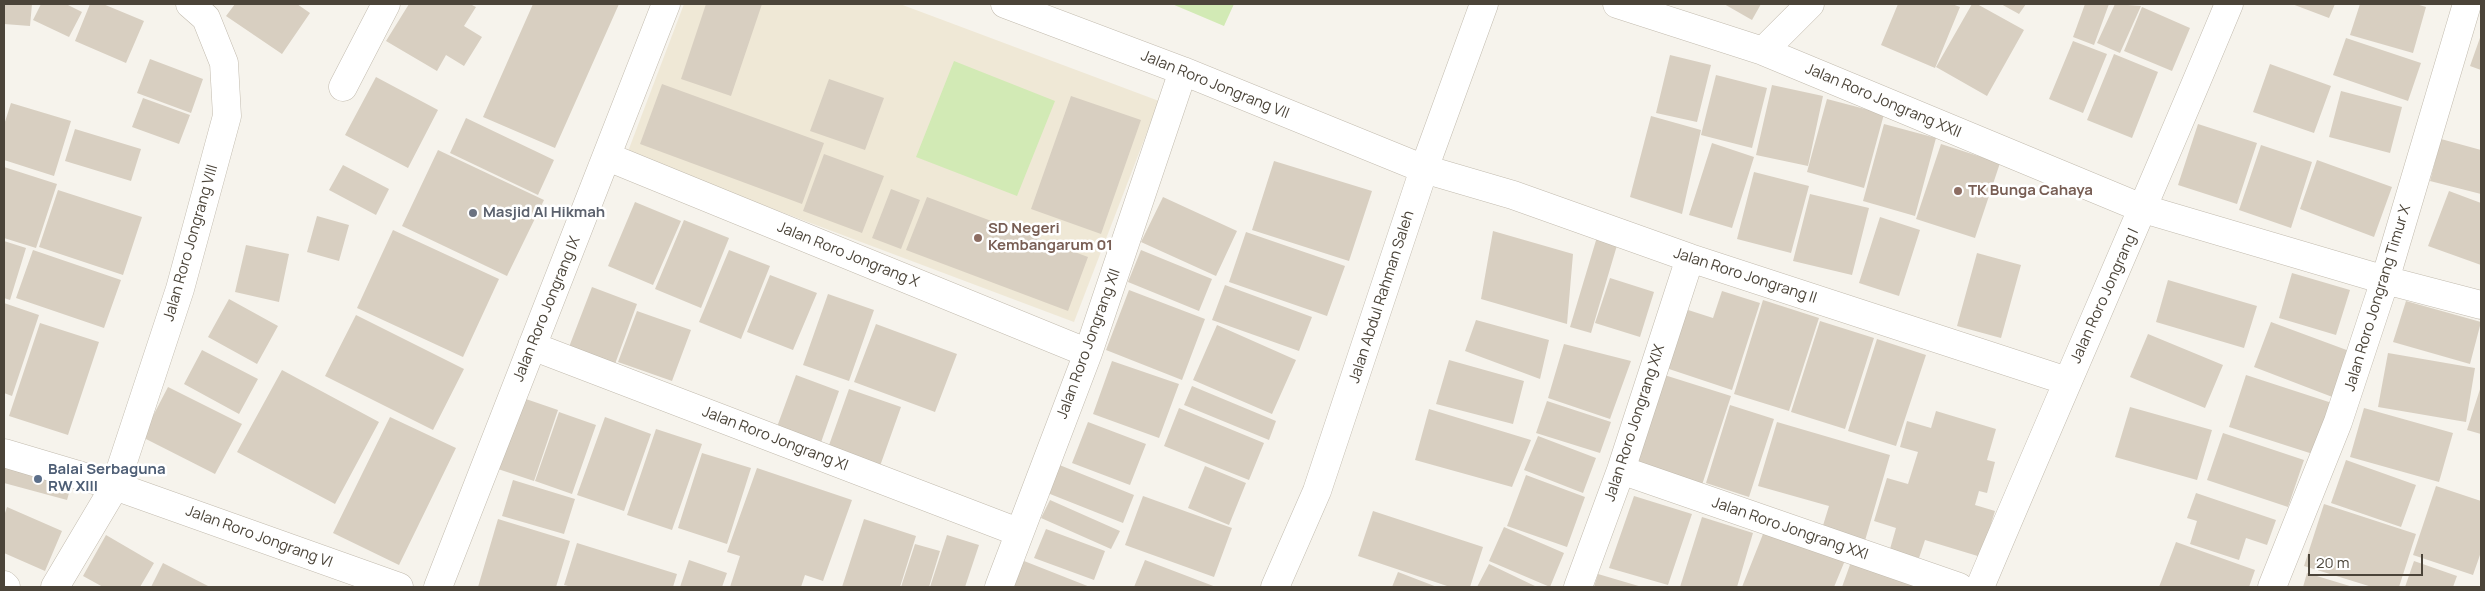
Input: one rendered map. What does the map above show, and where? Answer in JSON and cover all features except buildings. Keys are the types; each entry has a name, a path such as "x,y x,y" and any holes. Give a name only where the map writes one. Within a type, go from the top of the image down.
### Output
{"street":[{"name":"Jalan Roro Jongrang VIII","path":"55,587 115,486 180,288 227,116 224,63 206,18 190,4"},
{"path":"343,87 386,4"},
{"name":"Jalan Roro Jongrang IX","path":"438,587 608,157 666,4"},
{"name":"Jalan Roro Jongrang VII","path":"1005,4 1183,71 1424,169"},
{"name":"Jalan Abdul Rahman Saleh","path":"1275,587 1317,491 1424,169 1484,4"},
{"name":"Jalan Roro Jongrang XXII","path":"1617,4 1763,51 2144,209 2385,280 2481,305"},
{"path":"1763,51 1810,4"},
{"name":"Jalan Roro Jongrang I","path":"1980,587 2067,380 2144,209 2229,4"},
{"name":"Jalan Roro Jongrang Timur X","path":"2272,587 2338,422 2385,280 2467,4"},
{"name":"Jalan Roro Jongrang XII","path":"999,587 1018,532 1088,353 1183,71"},
{"name":"Jalan Roro Jongrang X","path":"608,157 1088,353"},
{"name":"Jalan Roro Jongrang II","path":"1424,169 1513,195 1690,258 2067,380"},
{"name":"Jalan Roro Jongrang XIX","path":"1578,587 1621,470 1690,258"},
{"name":"Jalan Roro Jongrang XI","path":"532,346 1018,532"},
{"name":"Jalan Roro Jongrang VI","path":"4,453 115,486 399,587"},
{"name":"Jalan Roro Jongrang XXI","path":"1621,470 1959,587"}],"shaded area":[{"name":"SD Negeri Kembangarum 01","path":"684,4 900,4 1159,101 1074,322 627,154"}],"green space":[{"path":"1172,4 1234,4 1224,26"},
{"path":"954,61 1055,101 1017,196 916,157"}],"place":[{"name":"TK Bunga Cahaya","path":"1958,191"},
{"name":"Masjid Al Hikmah","path":"473,213"},
{"name":"SD Negeri Kembangarum 01","path":"978,238"},
{"name":"Balai Serbaguna RW XIII","path":"38,479"}]}
